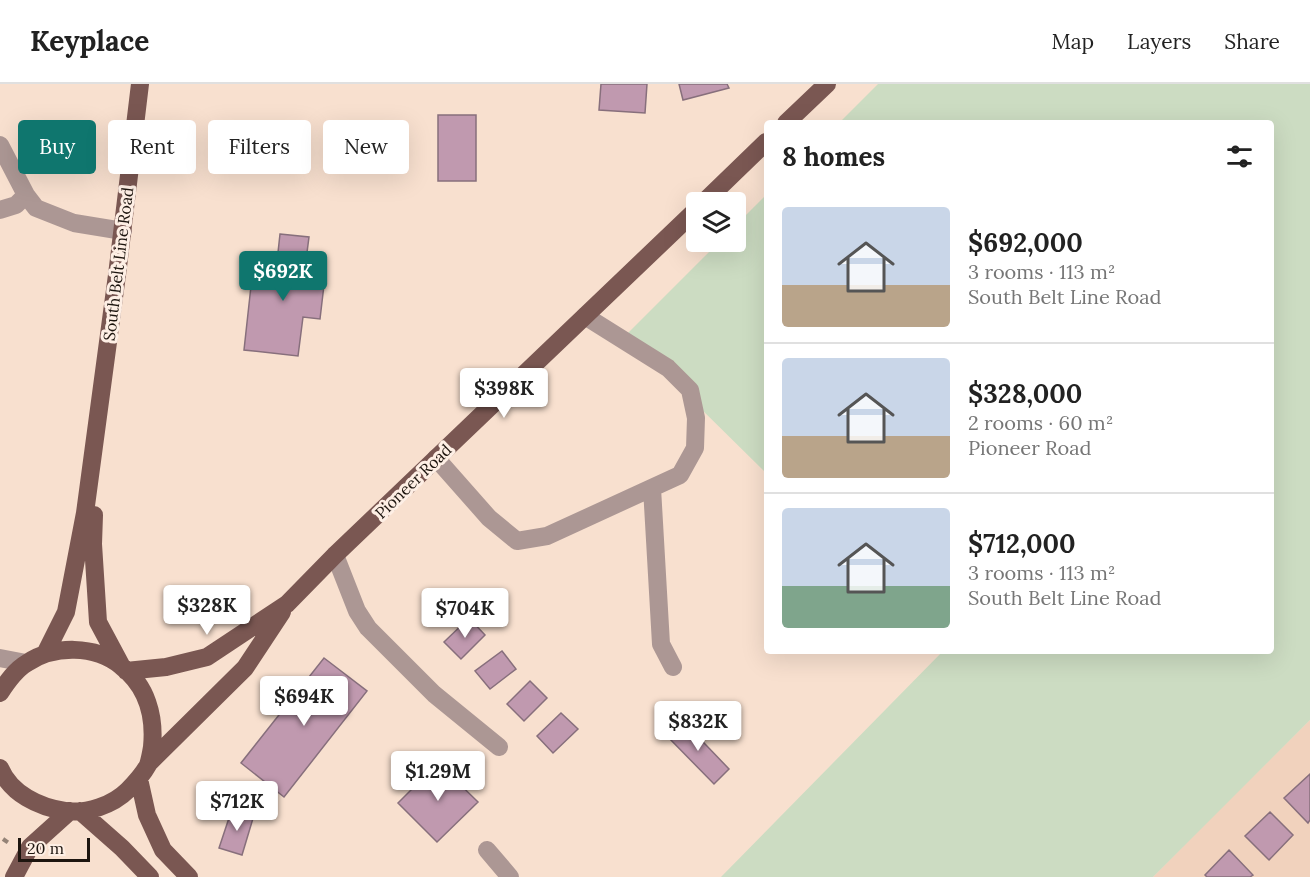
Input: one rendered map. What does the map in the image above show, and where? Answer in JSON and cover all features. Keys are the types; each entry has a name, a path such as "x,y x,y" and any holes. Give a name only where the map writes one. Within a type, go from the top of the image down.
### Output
{"main road":[{"name":"South Belt Line Road","path":"45,654 66,612 85,513 123,231 140,84"},
{"path":"789,120 827,84"},
{"path":"714,192 764,144"},
{"name":"Pioneer Road","path":"149,763 245,668 287,604 335,555 686,220"},
{"name":"South Belt Line Road","path":"100,408 93,544 98,622 124,668 138,683 149,704 154,729 149,763"},
{"name":"Pioneer Road","path":"124,668 166,667 207,657 287,604"},
{"path":"0,693 8,680 26,663 45,654 71,649 97,653 124,668"},
{"path":"0,768 3,775 22,795 46,808 75,811 99,807 123,795 139,779 149,763"},
{"path":"139,779 147,815 162,850 189,877"},
{"path":"14,877 30,847 75,811"},
{"path":"75,811 122,848 150,877"}],"street":[{"path":"0,145 26,195 36,208 74,223 123,231"},
{"path":"0,210 16,205 26,195"},
{"path":"436,459 489,518 517,541 548,536 680,475 695,448 696,418 690,390 668,368 585,316"},
{"path":"652,488 661,644 673,667"},
{"path":"335,555 357,610 368,628 434,694 499,747"},
{"path":"0,658 26,663"},
{"path":"487,850 510,877"}],"shaded area":[{"path":"1310,720 1310,877 1153,877 1216,813"}],"green space":[{"path":"878,84 1310,84 1310,720 1153,877 721,877 940,654 1274,654 1274,120 842,120"},
{"path":"764,197 764,471 626,335 709,252 746,252 746,215"}],"building":[{"path":"601,84 647,84 645,113 599,110"},
{"path":"679,84 727,84 729,88 683,100"},
{"path":"438,115 476,115 476,181 438,181"},
{"path":"280,234 309,237 303,283 324,285 320,319 303,317 298,356 244,350 252,277 275,280"},
{"path":"469,618 485,635 461,659 444,642"},
{"path":"502,651 516,669 490,689 475,671"},
{"path":"324,658 367,691 284,797 241,763"},
{"path":"530,681 547,698 524,721 507,704"},
{"path":"561,713 578,729 553,753 537,736"},
{"path":"682,720 729,769 714,784 666,735"},
{"path":"438,763 478,802 437,842 398,803"},
{"path":"1310,774 1310,820 1308,823 1284,798"},
{"path":"232,809 254,815 242,855 219,848"},
{"path":"1270,812 1293,835 1269,860 1245,836"},
{"path":"1229,850 1253,875 1250,877 1207,877 1205,875"}]}
